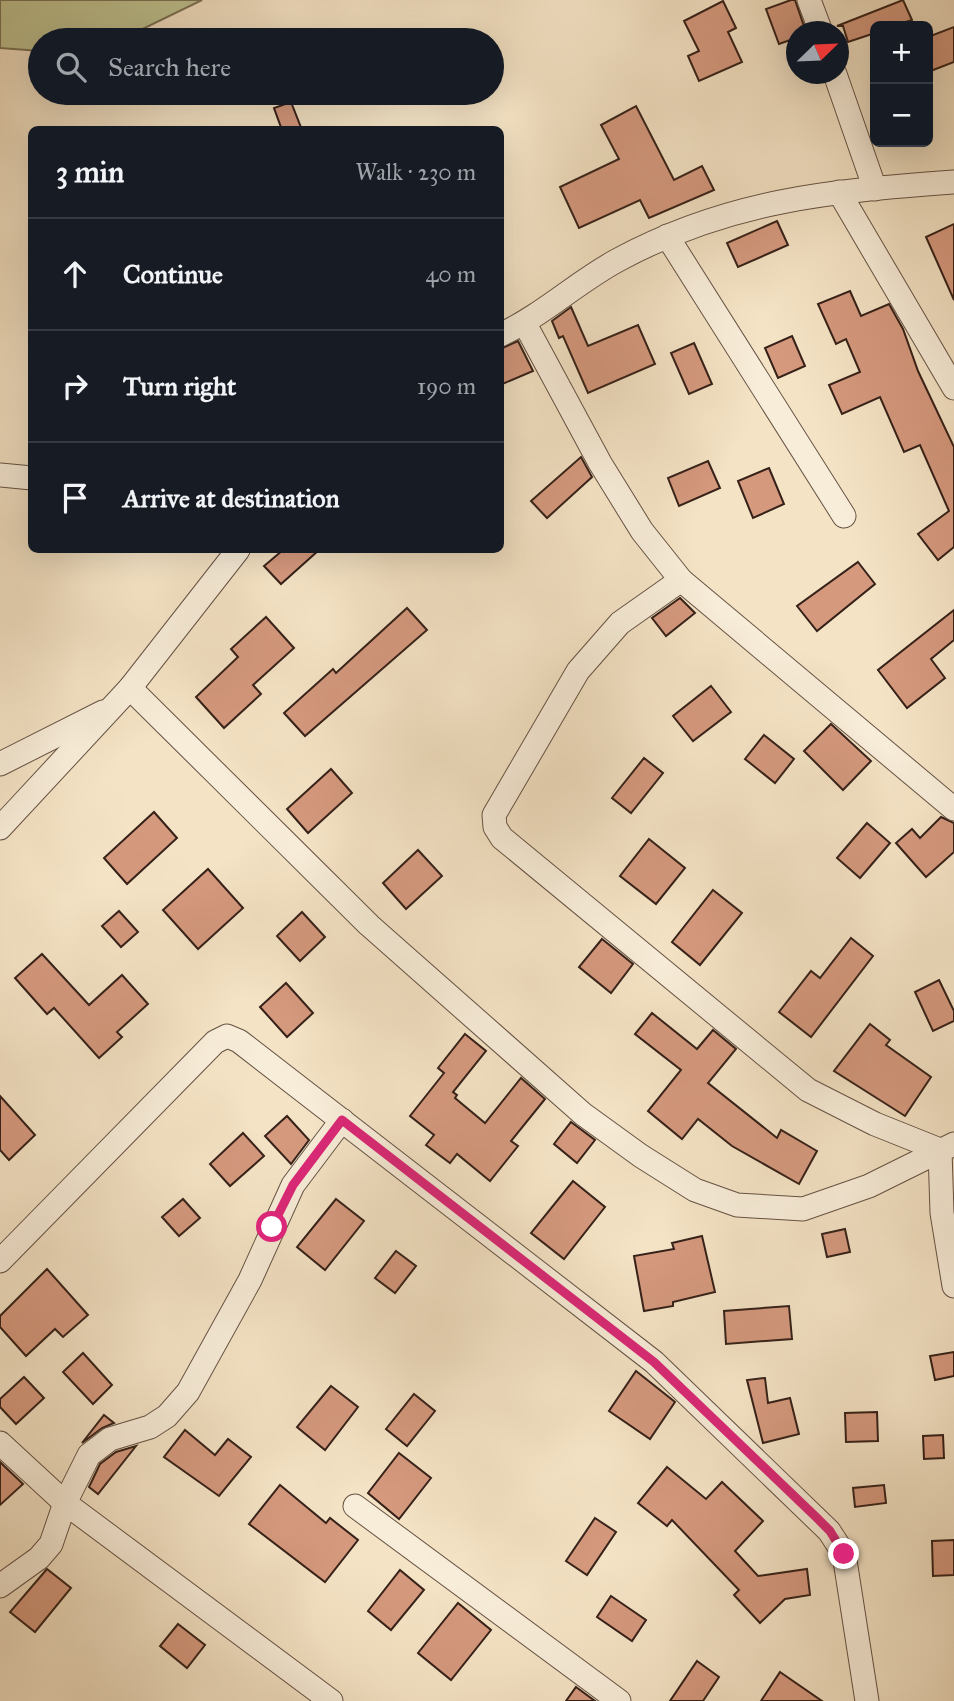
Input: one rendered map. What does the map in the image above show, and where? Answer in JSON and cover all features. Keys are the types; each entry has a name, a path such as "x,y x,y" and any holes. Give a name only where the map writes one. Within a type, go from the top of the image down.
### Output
{"street":[{"path":"809,0 817,21"},
{"path":"838,84 875,189"},
{"path":"504,333 525,324 617,260 667,236 725,214 769,202 839,192 954,182"},
{"path":"839,192 954,388"},
{"path":"667,236 844,516"},
{"path":"525,324 621,497 642,531 681,579 954,809"},
{"path":"0,475 28,478"},
{"path":"0,828 130,688 236,553"},
{"path":"681,579 620,623 578,671 495,815 495,827 502,838 808,1090 875,1124 947,1147"},
{"path":"130,688 369,925 583,1114 640,1156 695,1190 737,1205 803,1209 869,1186 947,1147"},
{"path":"0,764 83,719 111,708"},
{"path":"0,1261 215,1042 227,1036 239,1041 654,1362 830,1531 844,1554 867,1701"},
{"path":"0,1586 39,1558 51,1544 65,1503 89,1455 99,1446 150,1427 167,1416 188,1391 250,1280 293,1185 342,1120"},
{"path":"947,1147 942,1213 954,1286"},
{"path":"0,1443 65,1503 331,1701"},
{"path":"355,1506 619,1701"}],"green space":[{"path":"0,0 202,0 145,28 28,28 28,50 0,48"}],"building":[{"path":"795,0 802,21 786,21 786,42 779,44 766,9"},
{"path":"903,0 912,20 870,21 870,35 849,42 849,21"},
{"path":"723,1 736,28 728,32 742,62 699,81 688,56 699,51 684,21"},
{"path":"954,27 954,62 933,70 933,35"},
{"path":"292,105 300,126 281,126 274,108"},
{"path":"636,106 674,180 702,166 714,190 649,218 640,200 579,228 560,187 619,159 601,125"},
{"path":"777,221 788,245 738,267 727,243"},
{"path":"954,224 954,300 926,237"},
{"path":"850,291 861,316 889,304 903,329 918,371 954,447 954,547 938,560 918,534 949,511 920,445 904,452 880,397 842,414 829,385 860,372 846,339 836,344 818,304"},
{"path":"571,307 588,346 638,325 655,364 588,393 563,336 559,338 552,321"},
{"path":"792,336 805,366 778,378 765,348"},
{"path":"518,341 533,371 504,383 504,347"},
{"path":"694,343 712,384 689,394 671,353"},
{"path":"581,457 592,477 547,518 531,501"},
{"path":"708,461 720,488 679,506 668,478"},
{"path":"769,468 784,504 753,518 738,481"},
{"path":"279,553 316,553 281,584 264,566"},
{"path":"858,562 875,584 817,631 797,606"},
{"path":"680,598 695,613 666,636 652,618"},
{"path":"407,608 427,630 305,736 284,713 333,669 336,673"},
{"path":"954,610 954,640 931,659 945,678 907,708 878,670"},
{"path":"266,617 294,648 253,685 261,694 224,728 196,697 238,657 231,649"},
{"path":"711,686 731,712 693,741 673,716"},
{"path":"831,724 871,761 843,790 804,751"},
{"path":"764,735 794,759 775,783 745,759"},
{"path":"644,758 663,773 631,813 612,798"},
{"path":"331,769 352,793 308,833 287,809"},
{"path":"154,812 177,838 127,884 104,858"},
{"path":"941,817 954,823 954,852 926,877 896,843 912,829 920,838"},
{"path":"867,823 890,843 860,878 837,858"},
{"path":"649,839 685,868 656,904 620,876"},
{"path":"418,850 442,876 406,909 383,883"},
{"path":"208,869 243,908 198,949 163,910"},
{"path":"713,890 742,913 700,965 672,942"},
{"path":"119,911 138,932 121,947 102,926"},
{"path":"302,912 325,937 300,961 277,936"},
{"path":"851,938 873,956 811,1037 779,1012 811,971 820,978"},
{"path":"602,939 633,964 611,993 579,967"},
{"path":"42,954 89,1005 122,975 148,1004 117,1032 122,1037 99,1058 54,1008 47,1014 15,978"},
{"path":"939,980 954,1011 954,1021 933,1031 915,992"},
{"path":"286,983 313,1013 287,1037 260,1007"},
{"path":"652,1013 697,1049 713,1030 736,1049 708,1083 777,1138 781,1130 817,1151 799,1184 732,1146 698,1119 682,1139 648,1111 681,1070 635,1034"},
{"path":"870,1024 890,1040 886,1045 931,1077 905,1116 834,1071"},
{"path":"465,1034 486,1051 453,1092 457,1095 455,1098 485,1123 521,1078 545,1099 511,1141 518,1146 490,1181 457,1154 450,1163 426,1145 434,1135 410,1116 444,1073 438,1068"},
{"path":"0,1096 35,1135 9,1160 0,1150"},
{"path":"287,1116 309,1140 291,1164 265,1136"},
{"path":"571,1122 595,1140 577,1163 554,1144"},
{"path":"243,1133 264,1156 230,1186 210,1164"},
{"path":"573,1181 605,1207 564,1259 531,1233"},
{"path":"183,1199 200,1218 179,1236 162,1217"},
{"path":"336,1199 364,1221 325,1270 297,1247"},
{"path":"845,1229 850,1252 827,1257 822,1234"},
{"path":"702,1236 715,1292 673,1302 673,1306 644,1311 634,1256 674,1249 672,1243"},
{"path":"396,1251 416,1266 395,1293 375,1278"},
{"path":"47,1269 88,1315 63,1337 55,1329 26,1356 0,1327 0,1316"},
{"path":"789,1306 792,1339 726,1344 724,1311"},
{"path":"954,1352 954,1376 935,1380 930,1356"},
{"path":"83,1353 112,1385 93,1404 63,1372"},
{"path":"636,1371 675,1402 650,1439 609,1411"},
{"path":"24,1377 44,1398 16,1424 0,1407 0,1399"},
{"path":"765,1378 768,1403 790,1398 799,1434 763,1443 747,1380"},
{"path":"331,1386 358,1407 325,1450 297,1427"},
{"path":"414,1394 435,1411 407,1446 386,1429"},
{"path":"877,1412 878,1441 846,1442 845,1413"},
{"path":"104,1415 114,1423 102,1428 82,1443"},
{"path":"185,1430 215,1455 228,1439 251,1457 219,1496 164,1457"},
{"path":"943,1435 944,1458 924,1459 923,1436"},
{"path":"136,1446 98,1494 89,1487 100,1464 116,1452"},
{"path":"399,1453 431,1478 399,1519 368,1493"},
{"path":"0,1462 23,1484 0,1505"},
{"path":"667,1467 706,1499 722,1482 763,1521 735,1551 758,1576 807,1569 810,1595 785,1599 760,1623 734,1595 739,1590 672,1520 667,1526 638,1503"},
{"path":"280,1485 326,1523 330,1518 358,1540 325,1582 249,1524"},
{"path":"884,1485 886,1503 855,1507 853,1488"},
{"path":"595,1518 616,1532 587,1575 566,1561"},
{"path":"954,1540 954,1575 933,1576 932,1541"},
{"path":"47,1569 71,1588 35,1632 10,1612"},
{"path":"400,1570 424,1590 391,1630 368,1611"},
{"path":"611,1596 646,1620 632,1641 597,1617"},
{"path":"458,1603 491,1630 451,1680 418,1653"},
{"path":"178,1624 205,1645 187,1668 160,1646"},
{"path":"697,1661 719,1677 703,1701 670,1701"},
{"path":"780,1672 822,1701 761,1701"},
{"path":"576,1687 595,1701 566,1701"}],"route":[{"path":"272,1227 293,1185 342,1120 654,1362 830,1531 844,1554"}]}
